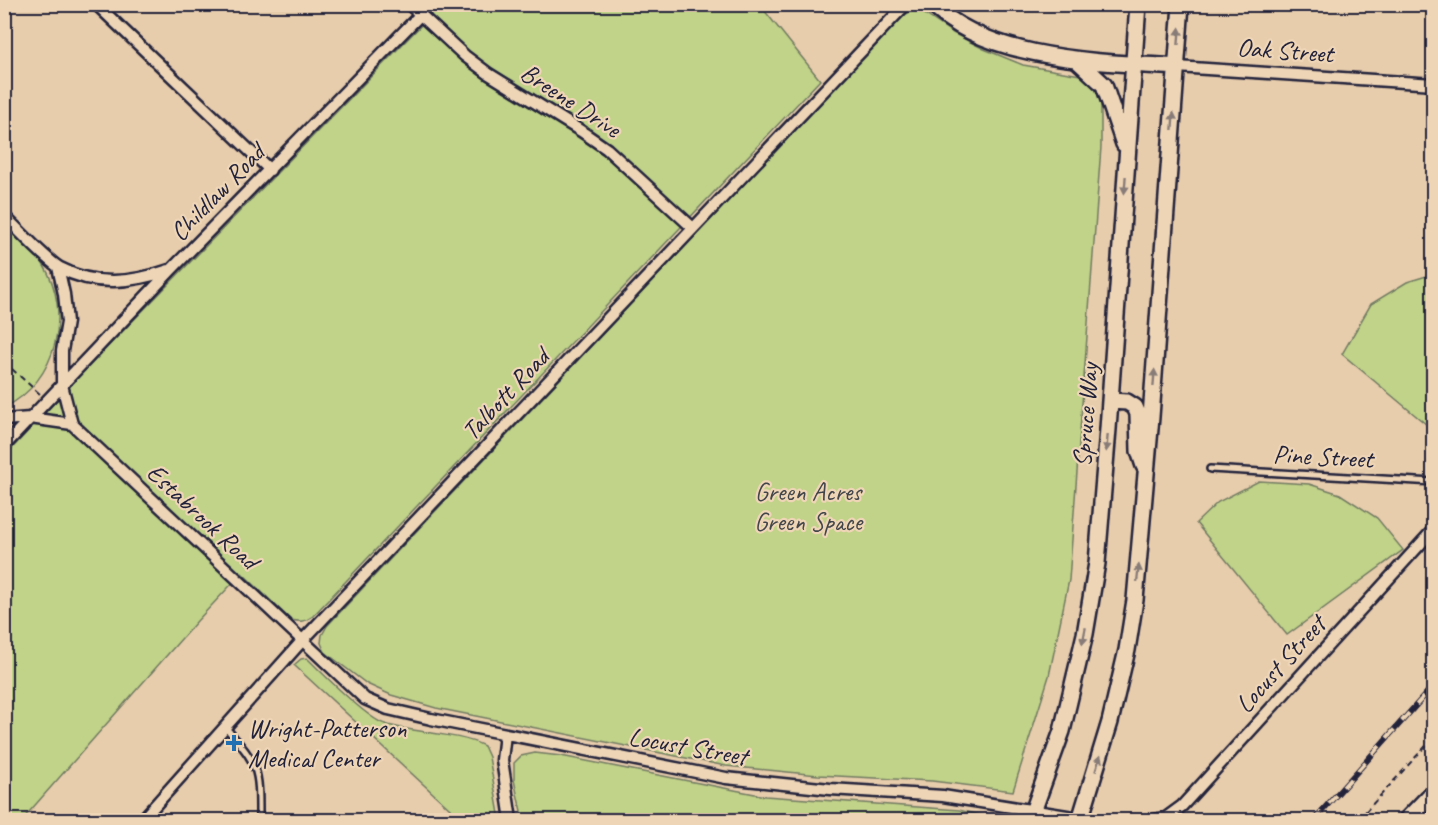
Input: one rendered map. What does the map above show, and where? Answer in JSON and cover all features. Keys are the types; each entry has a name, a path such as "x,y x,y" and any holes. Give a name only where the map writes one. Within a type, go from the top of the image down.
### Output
{"main road":[{"path":"1407,820 1434,792"}],"street":[{"path":"96,4 270,170"},
{"name":"Breene Drive","path":"409,4 465,56 489,74 607,148 693,228"},
{"name":"Talbott Road","path":"141,820 302,641 906,4"},
{"name":"Oak Street","path":"932,4 957,24 988,40 1077,60 1434,84"},
{"name":"Spruce Way","path":"1031,816 1062,731 1085,634 1097,563 1138,4"},
{"path":"1084,820 1127,650 1139,567 1181,4"},
{"name":"Childlaw Road","path":"4,446 172,269 420,15"},
{"path":"1077,60 1104,86 1127,152"},
{"path":"4,216 58,267 82,277 108,281 142,279 172,269"},
{"path":"4,420 30,418 72,424 62,385 62,351 67,321 58,267"},
{"path":"1110,401 1127,402 1135,406 1138,414 1139,451 1147,475"},
{"name":"Estabrook Road","path":"72,424 302,641"},
{"name":"Locust Street","path":"1154,820 1167,817 1182,806 1434,529"},
{"name":"Locust Street","path":"302,641 365,699 388,709 726,778 830,789 942,795 1031,816 1084,820"},
{"path":"505,734 502,760 511,820"}],"lane":[{"name":"Pine Street","path":"1210,469 1434,482"},
{"path":"225,727 254,762 259,779 259,820"}],"path":[{"path":"4,362 46,401"},
{"path":"1358,820 1434,737"}],"green space":[{"path":"421,5 760,5 820,80 313,616 302,621 291,620 242,573 22,820 4,820 4,457 84,371 431,15"},
{"name":"Green Acres Green Space","path":"917,9 953,33 1023,65 1086,76 1096,84 1101,95 1101,147 1069,580 1049,676 1013,791 932,781 818,775 726,766 436,708 391,695 367,684 325,652 321,643 327,626 886,32 903,17"},
{"path":"4,224 30,247 43,264 52,283 57,303 58,324 55,344 48,363 37,381 23,396 5,407"},
{"path":"1434,274 1433,430 1342,354 1371,304 1407,282"},
{"path":"1259,481 1309,484 1340,494 1377,518 1403,550 1287,635 1196,523 1218,502"},
{"path":"307,658 367,714 385,724 462,738 484,746 489,757 500,820 462,820 294,665 301,659"},
{"path":"535,753 561,756 765,796 959,810 999,820 523,820 514,780 514,763 521,756"}],"railway":[{"path":"1314,820 1434,685"}],"place":[{"name":"Wright-Patterson Medical Center","path":"234,743"}]}
